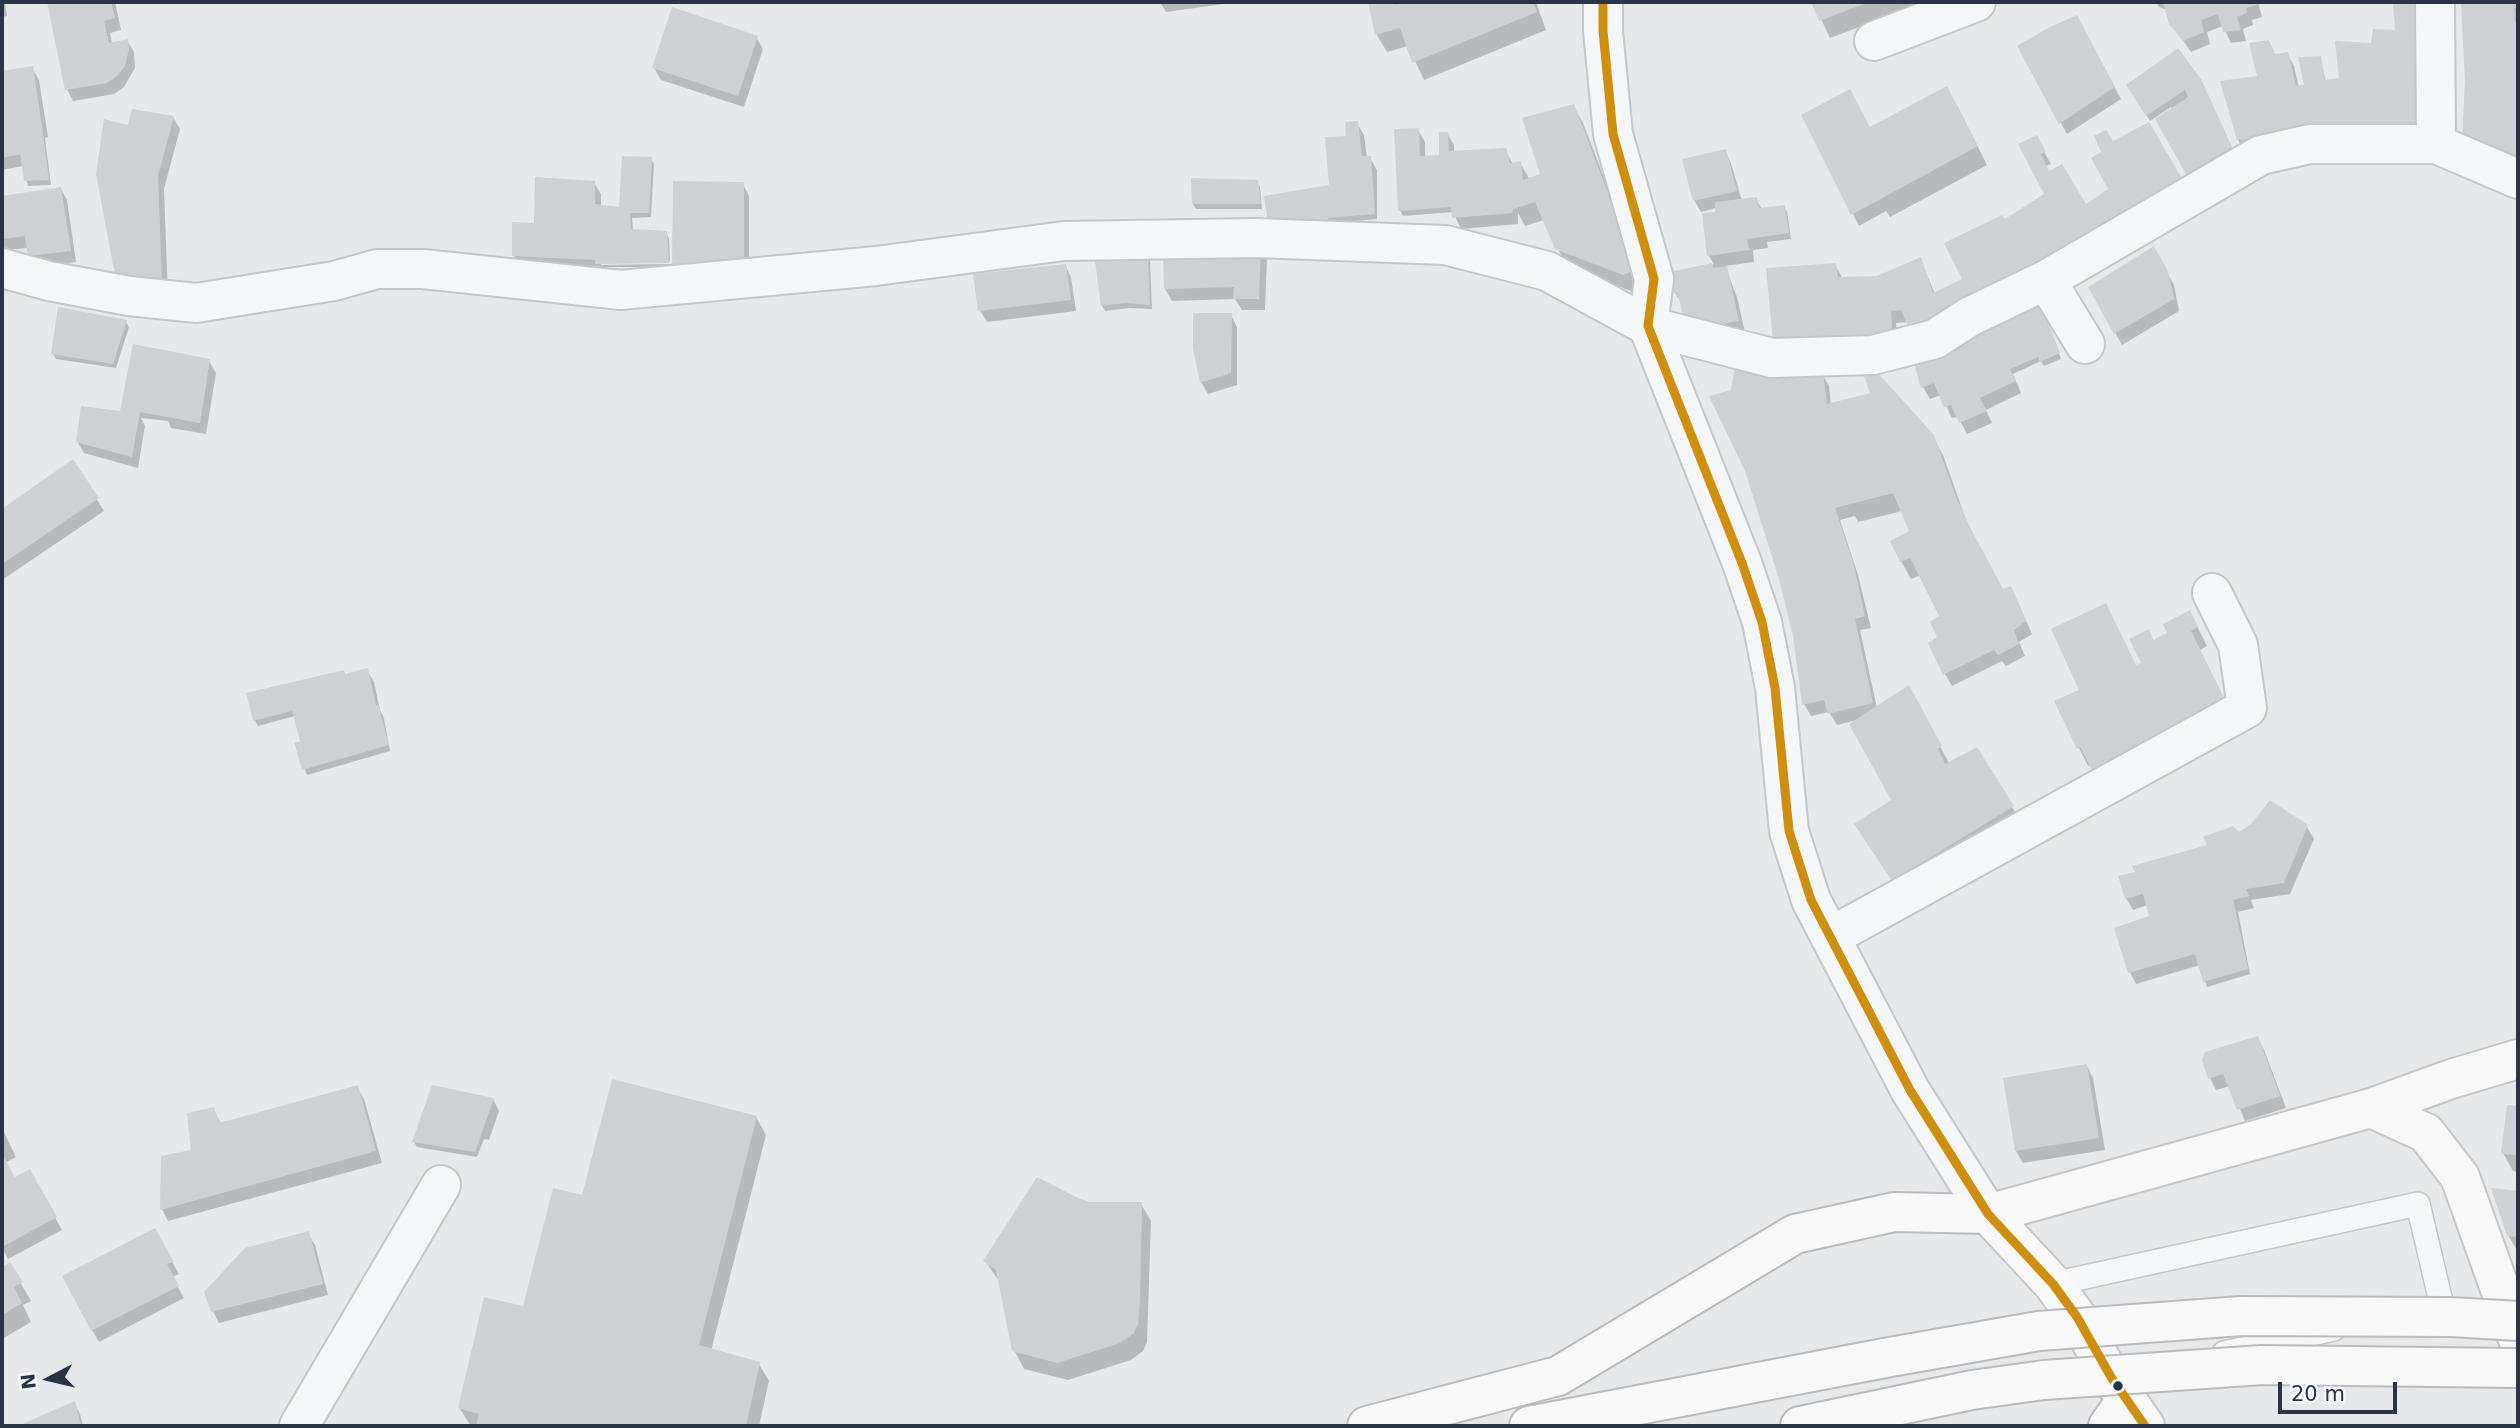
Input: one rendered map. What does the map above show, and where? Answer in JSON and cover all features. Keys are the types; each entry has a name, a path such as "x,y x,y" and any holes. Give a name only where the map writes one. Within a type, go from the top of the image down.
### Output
{"main road":[{"path":"1367,1426 1558,1376 1795,1234 1894,1212 1988,1214 2371,1108 2451,1079 2518,1059"},
{"path":"2371,1108 2426,1133 2460,1177 2518,1339"},
{"path":"1988,1214 2053,1284 2077,1317 2123,1407"},
{"path":"1530,1426 2039,1331 2241,1317 2451,1317 2518,1321"},
{"path":"1800,1426 1972,1391 2044,1380 2262,1365 2518,1368"}],"street":[{"path":"1603,2 1603,31 1613,134 1654,279 1648,326 1742,563 1762,622 1775,688 1789,831 1811,900 1830,937 1910,1090 1988,1214"},
{"path":"1874,41 1976,2"},
{"path":"2435,2 2436,144"},
{"path":"2,268 49,281 129,296 196,303 334,281 377,269 423,269 621,290 876,266 1064,241 1297,240 1445,245 1547,271 1648,326 1772,358 1873,355 1935,339 1969,317 2046,280 2261,155 2309,144 2436,144 2518,179"},
{"path":"2046,280 2085,344"},
{"path":"1830,937 2247,708 2238,645 2212,593"},
{"path":"299,1426 441,1185"}],"lane":[{"path":"2053,1284 2418,1204 2442,1306 2123,1407"}],"building":[{"path":"47,2 111,2 115,18 104,21 109,43 128,39 129,49 125,66 118,75 107,83 65,90"},
{"path":"1368,2 1395,2 1395,5 1402,2 1533,2 1537,12 1412,63 1400,28 1375,35"},
{"path":"1811,2 1869,2 1819,21"},
{"path":"2163,2 2255,2 2257,5 2246,8 2247,13 2237,17 2241,30 2223,32 2218,14 2201,20 2204,32 2183,41 2169,24"},
{"path":"2393,2 2423,2 2423,136 2271,137 2237,140 2220,81 2257,76 2249,43 2269,40 2275,54 2288,52 2296,86 2304,85 2298,57 2321,56 2325,80 2339,78 2335,41 2371,43 2373,29 2395,30"},
{"path":"2461,2 2518,2 2518,8 2514,8 2515,22 2518,22 2518,164 2462,141 2465,81"},
{"path":"672,7 758,36 738,96 652,68"},
{"path":"2077,15 2115,87 2059,124 2017,46"},
{"path":"2178,48 2201,79 2232,147 2186,174 2155,119 2188,97 2185,90 2146,116 2126,85"},
{"path":"33,66 49,180 24,181 20,154 2,158 2,71"},
{"path":"1947,86 1978,146 1851,215 1801,115 1850,89 1870,127"},
{"path":"1574,104 1637,269 1623,275 1555,249 1535,202 1513,209 1512,213 1452,218 1451,207 1398,211 1394,129 1419,128 1420,156 1439,155 1439,132 1448,132 1449,151 1506,148 1510,163 1521,161 1523,180 1540,174 1522,118"},
{"path":"132,109 174,116 158,176 162,284 117,286 96,174 104,119 128,125"},
{"path":"1358,121 1362,156 1371,156 1375,214 1328,218 1328,226 1269,231 1264,196 1329,185 1325,137 1346,136 1345,122"},
{"path":"2149,122 2184,182 1912,336 1901,310 1891,311 1893,344 1774,352 1766,268 1836,263 1838,277 1877,276 1921,257 1933,293 1962,279 1944,243 2002,215 2005,219 2044,194 2018,144 2037,135 2046,152 2041,154 2049,171 2062,164 2086,204 2108,189 2091,158 2101,152 2094,136 2106,130 2113,141"},
{"path":"1726,149 1737,191 1693,201 1682,159"},
{"path":"622,156 652,157 649,213 630,213 631,229 667,231 669,263 595,264 595,260 512,256 512,222 534,223 535,177 595,181 595,204 619,207"},
{"path":"1191,178 1258,180 1261,204 1192,204"},
{"path":"673,181 744,182 744,267 672,267"},
{"path":"61,187 71,251 28,256 25,236 2,239 2,196"},
{"path":"1757,197 1759,208 1785,205 1789,233 1747,239 1749,250 1707,256 1702,213 1715,212 1715,202"},
{"path":"1261,246 1259,299 1233,299 1234,287 1164,289 1163,250"},
{"path":"2154,246 2168,271 2174,299 2114,334 2088,287"},
{"path":"1148,252 1150,305 1125,303 1101,306 1095,261"},
{"path":"1712,263 1713,268 1727,266 1739,321 1687,330 1677,292 1673,293 1666,273"},
{"path":"1066,264 1071,300 978,311 973,274"},
{"path":"2040,303 2060,353 2040,362 2038,357 2010,369 2016,381 1980,398 1987,411 1959,423 1951,405 1944,407 1934,383 1921,388 1914,363 1952,348"},
{"path":"58,307 127,320 113,364 51,354"},
{"path":"1193,313 1232,313 1231,373 1200,383 1193,349"},
{"path":"133,344 210,359 200,423 140,412 132,457 76,442 81,406 120,411"},
{"path":"1736,360 1823,372 1827,404 1870,393 1863,373 1878,373 1934,435 1956,497 1971,529 2003,589 2011,586 2026,621 2014,630 2019,644 1998,655 1994,650 1943,675 1928,643 1937,637 1930,622 1939,616 1910,558 1900,562 1890,541 1909,531 1893,493 1835,508 1853,562 1865,616 1855,619 1873,703 1828,714 1824,700 1802,705 1793,636 1779,579 1745,471 1709,396 1731,390"},
{"path":"73,459 99,498 2,564 2,509"},
{"path":"2106,603 2136,665 2141,663 2129,639 2149,629 2153,640 2167,633 2163,624 2190,610 2198,627 2191,631 2229,708 2093,772 2080,747 2077,749 2054,701 2079,690 2051,629"},
{"path":"368,668 376,706 378,704 389,745 302,770 294,743 300,741 292,711 253,721 246,693 344,670 345,674"},
{"path":"1909,685 1942,746 1938,749 1945,764 1977,747 2014,806 1892,881 1854,824 1891,800 1849,724"},
{"path":"2270,800 2308,825 2284,883 2246,889 2249,896 2233,900 2248,969 2203,982 2195,954 2128,973 2114,928 2149,916 2143,894 2125,899 2118,876 2135,872 2132,866 2207,845 2203,837 2233,826 2239,832 2251,824"},
{"path":"2258,1036 2280,1096 2237,1110 2223,1074 2208,1079 2202,1060 2205,1052"},
{"path":"2087,1064 2099,1138 2015,1151 2003,1078"},
{"path":"612,1079 757,1116 699,1345 760,1362 746,1426 476,1426 479,1414 458,1408 484,1297 523,1306 553,1188 582,1195"},
{"path":"358,1085 376,1151 160,1210 161,1156 191,1150 187,1113 214,1107 219,1123"},
{"path":"432,1085 494,1098 475,1152 412,1142"},
{"path":"2507,1105 2518,1106 2518,1155 2501,1154"},
{"path":"2,1154 15,1177 30,1169 57,1217 2,1247"},
{"path":"1037,1177 1089,1202 1142,1202 1140,1301 1138,1324 1134,1333 1120,1343 1057,1363 1012,1351 996,1270 983,1261"},
{"path":"2491,1188 2518,1191 2518,1237 2507,1236"},
{"path":"155,1228 174,1262 167,1264 179,1286 91,1331 62,1276"},
{"path":"309,1231 323,1284 211,1312 204,1292 245,1248"},
{"path":"10,1262 23,1282 14,1287 22,1303 2,1315 2,1267"},
{"path":"75,1401 81,1426 18,1426 63,1406"}],"transit line":[{"path":"1603,2 1603,31 1613,134 1654,279 1648,326 1742,563 1762,622 1775,688 1789,831 1811,900 1910,1090 1988,1214 2053,1284 2077,1317 2111,1377 2145,1426"}]}
